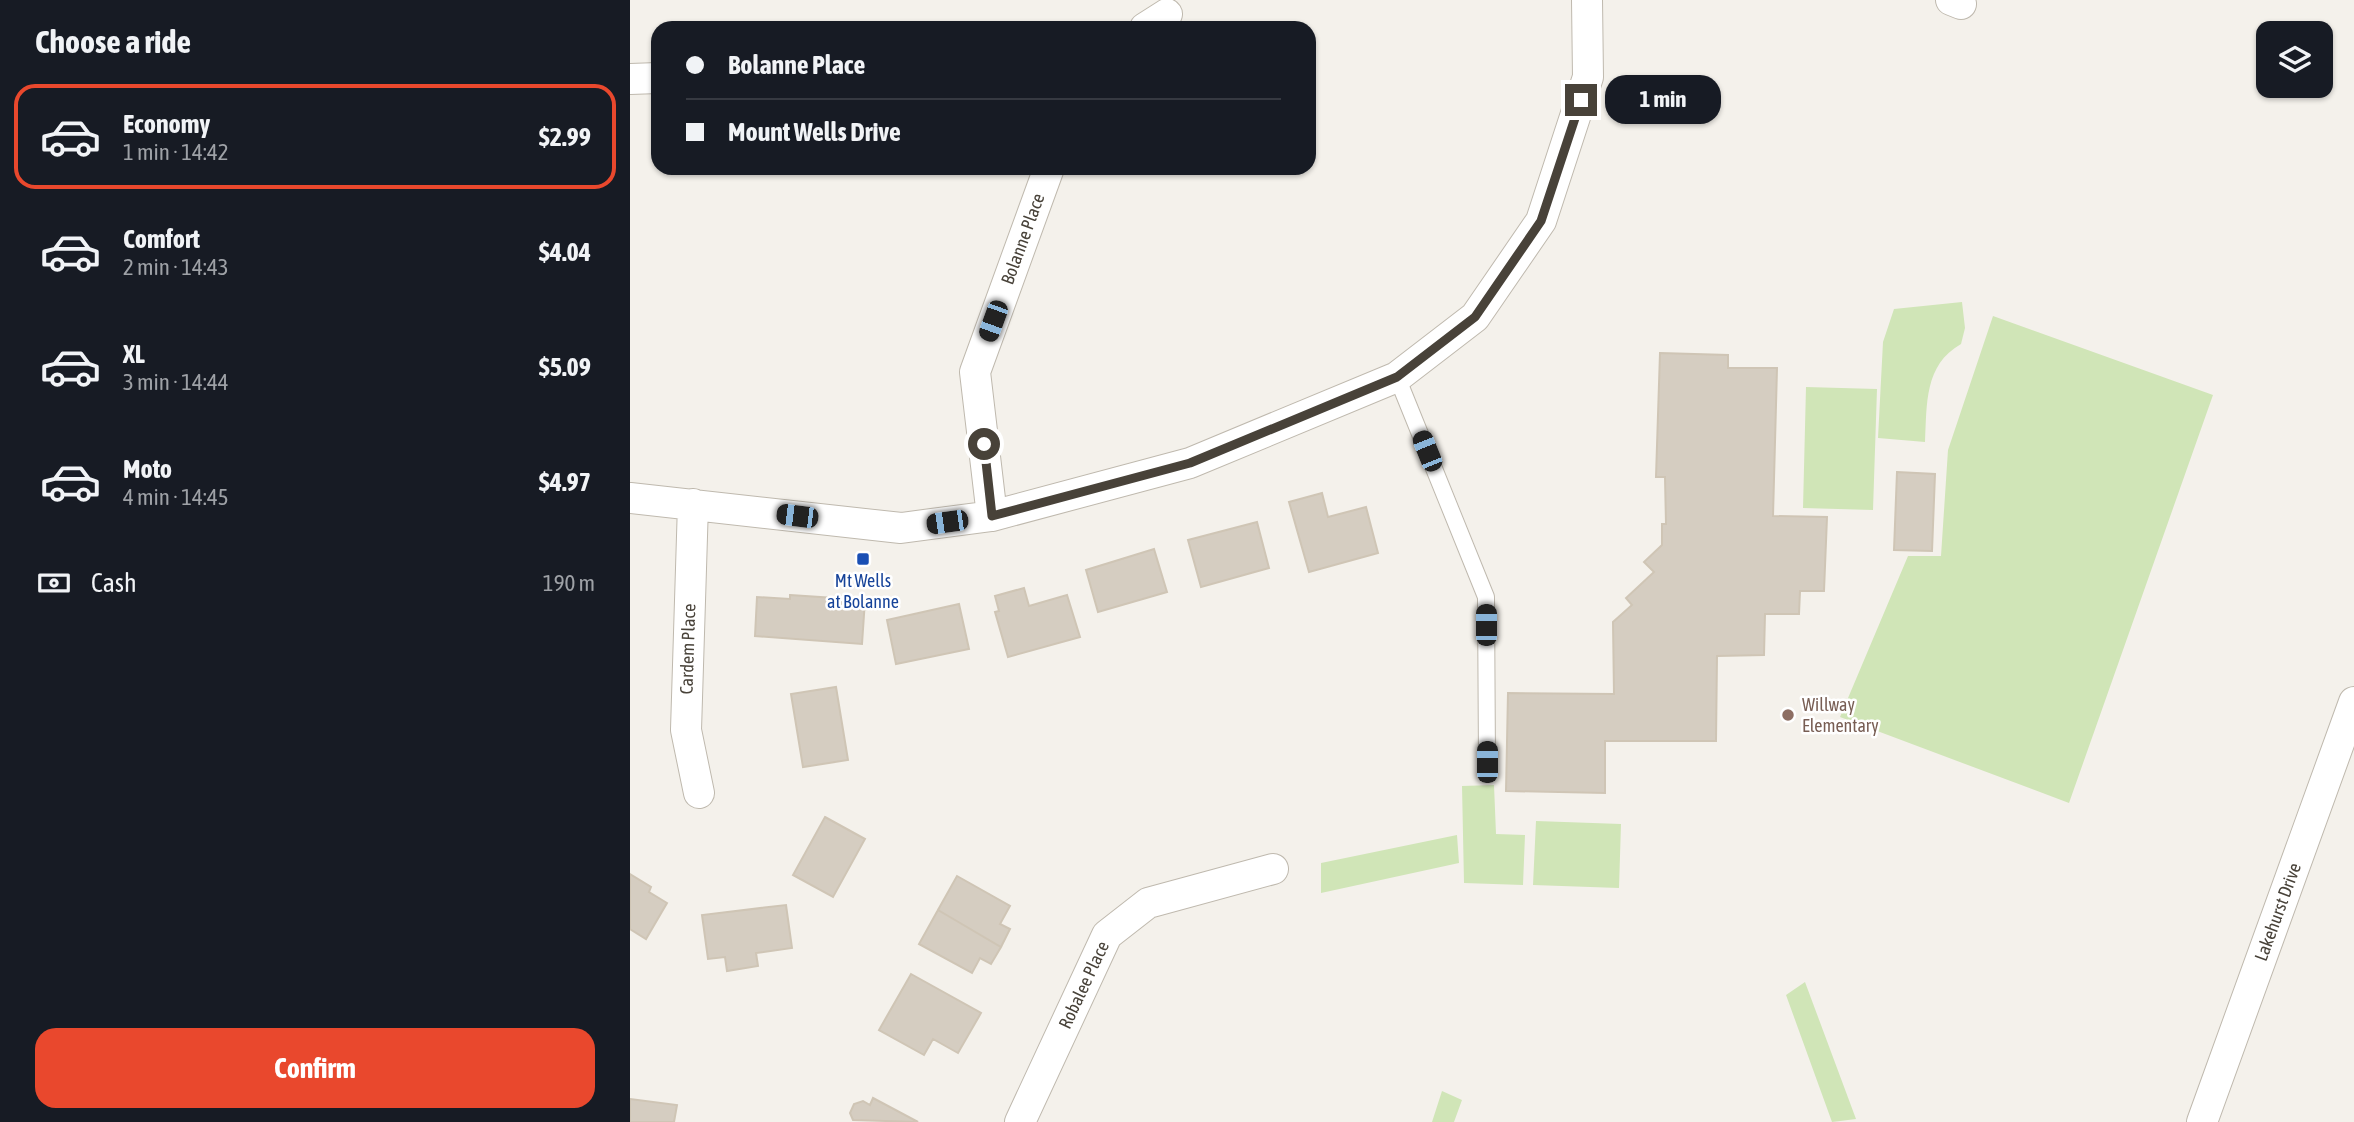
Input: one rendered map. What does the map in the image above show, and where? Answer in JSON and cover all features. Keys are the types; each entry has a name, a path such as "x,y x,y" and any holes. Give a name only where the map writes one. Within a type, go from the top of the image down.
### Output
{"street":[{"path":"630,498 901,528 992,516 1190,463 1397,377 1475,317 1541,221 1588,77 1587,0"},
{"path":"630,79 651,78"},
{"name":"Bolanne Place","path":"992,516 975,372 1046,175"},
{"name":"Cardem Place","path":"692,504 686,730 699,793"},
{"name":"Lakehurst Drive","path":"2202,1122 2354,702"},
{"name":"Robalee Place","path":"1020,1122 1107,934 1148,903 1273,869"}],"lane":[{"path":"1397,377 1486,597 1487,762"}],"green space":[{"path":"1962,302 1965,328 1961,344 1940,363 1934,374 1928,400 1925,442 1878,438 1883,342 1894,309"},
{"path":"1993,316 2213,395 2069,803 1840,717 1908,556 1941,556 1948,450"},
{"path":"1806,387 1877,389 1873,510 1803,508"},
{"path":"1494,785 1496,834 1525,835 1523,885 1464,883 1462,786"},
{"path":"1536,821 1621,824 1619,888 1533,885"},
{"path":"1457,835 1459,863 1321,893 1321,863"},
{"path":"1805,982 1856,1119 1832,1122 1786,995"},
{"path":"1442,1091 1462,1100 1454,1122 1432,1122"}],"building":[{"path":"1660,353 1728,355 1728,368 1777,368 1773,516 1827,517 1824,591 1800,591 1799,614 1765,614 1764,655 1717,656 1716,741 1605,741 1605,793 1506,791 1508,693 1614,694 1613,622 1632,605 1626,598 1654,572 1644,562 1662,545 1662,524 1666,524 1665,477 1656,477"},
{"path":"1897,472 1935,474 1932,551 1894,550"},
{"path":"1322,493 1328,517 1366,507 1378,553 1309,572 1289,502"},
{"path":"1257,522 1269,568 1201,587 1188,540"},
{"path":"1154,549 1167,592 1098,612 1086,570"},
{"path":"1024,588 1029,606 1067,595 1080,637 1008,657 995,612 999,611 995,596"},
{"path":"790,595 865,600 862,644 755,636 757,597 790,599"},
{"path":"959,604 969,649 896,664 887,620"},
{"path":"836,687 848,760 803,767 791,694"},
{"path":"825,817 865,839 833,897 793,875"},
{"path":"630,874 651,887 649,892 667,903 646,939 630,929"},
{"path":"957,876 1010,906 1000,924 1010,929 1001,947 938,910"},
{"path":"786,905 792,948 756,953 758,966 727,971 725,957 708,959 702,915"},
{"path":"938,910 1001,947 991,964 980,958 972,973 919,944"},
{"path":"911,974 981,1013 958,1053 933,1039 924,1055 879,1030"},
{"path":"873,1098 918,1122 853,1120 850,1113 854,1104 863,1101 870,1105"},
{"path":"630,1099 677,1105 674,1122 630,1122"}],"place":[{"name":"Mt Wells at Bolanne","path":"863,559"},
{"name":"Willway Elementary","path":"1788,715"}],"route":[{"path":"984,444 992,516 1190,463 1397,377 1475,317 1541,221 1581,100"}]}
